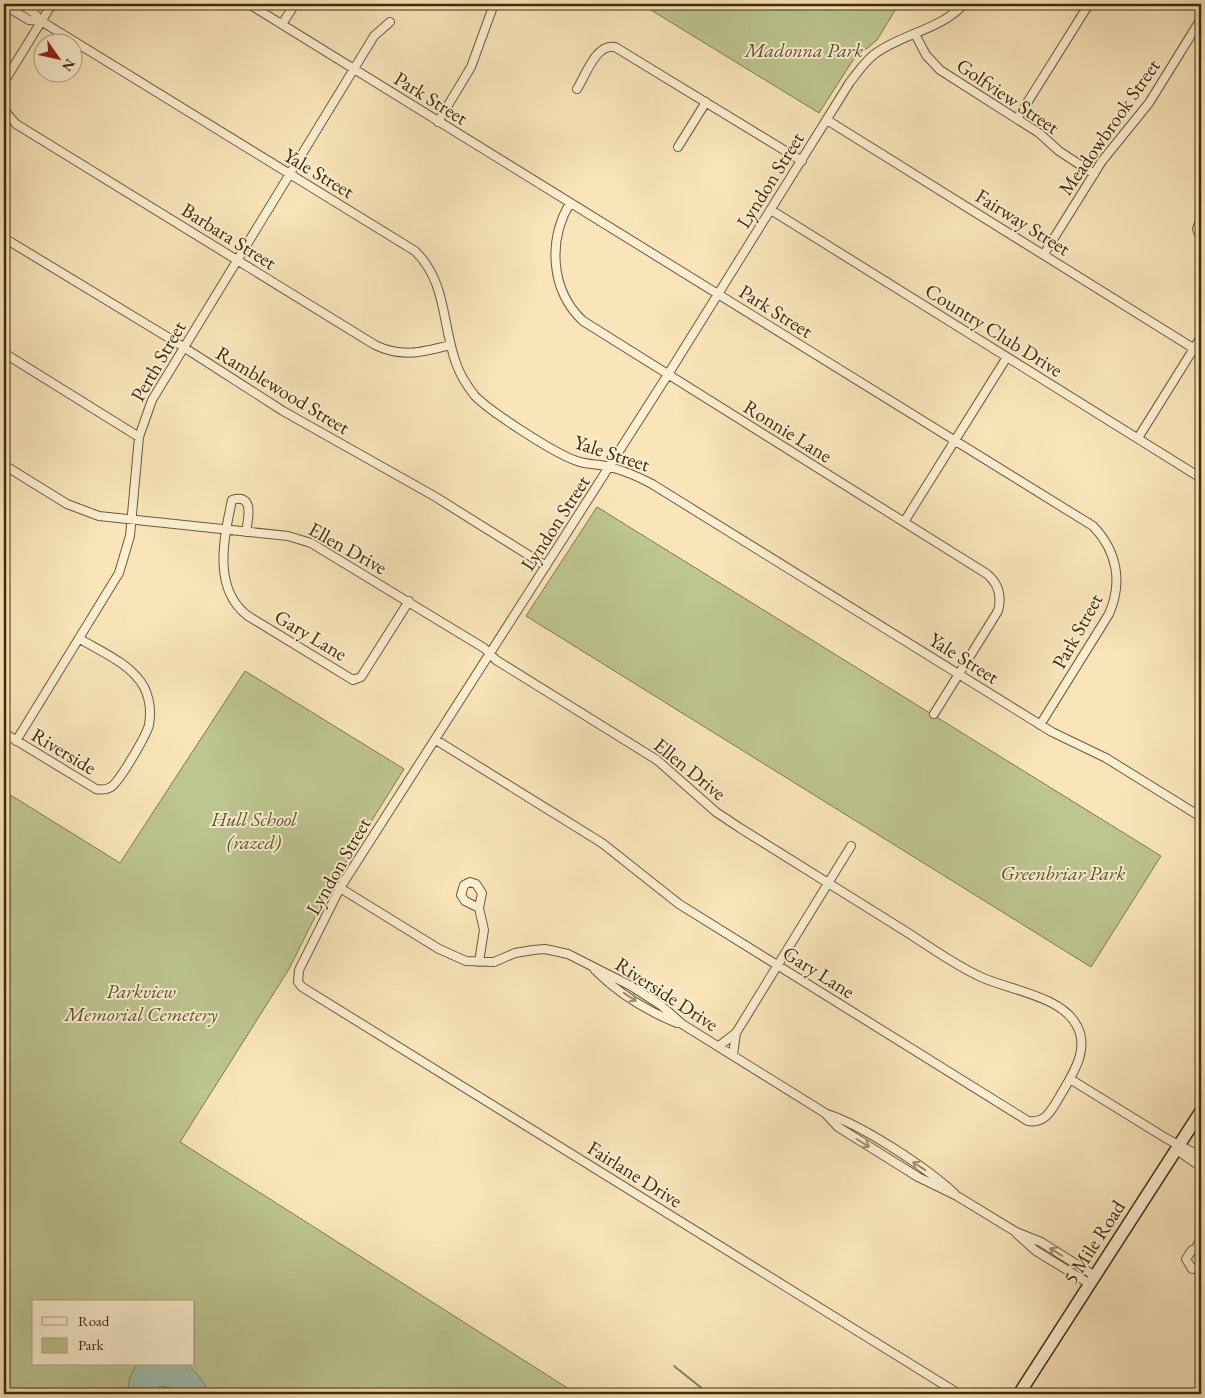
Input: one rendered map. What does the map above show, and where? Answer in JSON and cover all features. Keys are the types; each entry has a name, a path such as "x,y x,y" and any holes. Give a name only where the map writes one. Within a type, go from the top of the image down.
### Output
{"main road":[{"name":"5 Mile Road","path":"1019,1394 1201,1110"}],"street":[{"name":"Yale Street","path":"20,4 33,12 41,21 407,245 421,257 432,271 440,290 450,345 463,379 475,395 487,406 566,457 589,465 610,467 638,477 658,487 1040,725 1106,758 1201,817"},
{"path":"4,82 52,4"},
{"name":"Park Street","path":"249,4 1093,526 1106,541 1113,557 1117,585 1109,614 1040,725"},
{"path":"282,24 295,4"},
{"path":"438,122 471,67 494,4"},
{"name":"Lyndon Street","path":"298,977 299,970 340,888 668,376 770,210 866,60 889,45 947,19 964,4"},
{"path":"1017,119 1089,4"},
{"name":"Yale Street","path":"4,5 29,20 41,21"},
{"name":"Meadowbrook Street","path":"1044,254 1113,146 1149,103 1201,19"},
{"name":"Perth Street","path":"16,741 119,573 128,547 139,437 152,400 374,36 390,22"},
{"name":"Golfview Street","path":"915,34 926,55 940,70 1017,119 1094,174"},
{"path":"577,89 599,52 606,47 612,46 802,161"},
{"path":"678,147 706,102"},
{"name":"Barbara Street","path":"4,110 16,124 384,350 410,354 450,345"},
{"name":"Fairway Street","path":"827,120 1198,351"},
{"name":"Ronnie Lane","path":"570,203 559,223 555,245 559,281 568,303 578,317 588,326 987,574 996,582 1000,591 998,611 934,714"},
{"name":"Country Club Drive","path":"770,210 1201,478"},
{"path":"1201,218 1197,229 1201,240"},
{"name":"Ramblewood Street","path":"4,238 183,347 283,411 434,496 546,566"},
{"path":"1138,438 1198,351 1201,337"},
{"path":"4,353 139,437"},
{"path":"904,522 1007,357"},
{"name":"Ellen Drive","path":"4,465 82,511 98,516 131,521 288,536 311,542 409,601 491,653 496,660 657,760 724,818 828,883 973,973 1040,998 1066,1013 1077,1026 1082,1047 1076,1070 1070,1079"},
{"path":"226,530 232,500 240,499 248,504 250,508 246,532"},
{"name":"Gary Lane","path":"226,530 224,578 228,592 235,605 248,616 353,680 361,677 409,601"},
{"name":"Riverside","path":"16,741 93,788 100,790 114,784 139,746 146,732 150,717 149,701 143,686 129,669 80,639"},
{"path":"4,733 16,741"},
{"name":"Gary Lane","path":"436,740 602,843 664,893 1028,1121 1038,1121 1047,1117 1070,1079"},
{"path":"719,1046 736,1033 851,846"},
{"name":"Riverside Drive","path":"340,888 448,954 466,961 494,962 515,953 545,949 568,954 613,976 662,1006 682,1024 825,1113 838,1127 910,1172 957,1196 1016,1232 1036,1251 1092,1280"},
{"path":"479,908 484,930 479,962"},
{"name":"Fairlane Drive","path":"298,977 302,986 959,1394"},
{"path":"733,1055 736,1033"},
{"path":"1070,1079 1178,1146 1185,1146 1201,1157"},
{"path":"1178,1146 1181,1153 1201,1167"},
{"path":"1201,1236 1199,1250 1189,1252 1187,1263 1192,1269 1201,1268"}],"green space":[{"name":"Madonna Park","path":"641,4 899,4 877,40 853,60 819,113"},
{"name":"Greenbriar Park","path":"597,507 1161,856 1091,967 526,616"},
{"name":"Parkview Memorial Cemetery","path":"245,671 404,769 329,889 289,969 180,1142 577,1394 4,1394 4,791 120,863"}],"shaded area":[{"path":"136,1366 189,1366 198,1375 211,1394 177,1394 169,1388 160,1386 151,1394 127,1394 130,1377"}],"waterway":[{"path":"674,1366 709,1394"}],"park label":[{"name":"Hull School (razed)","path":"254,830"}]}
